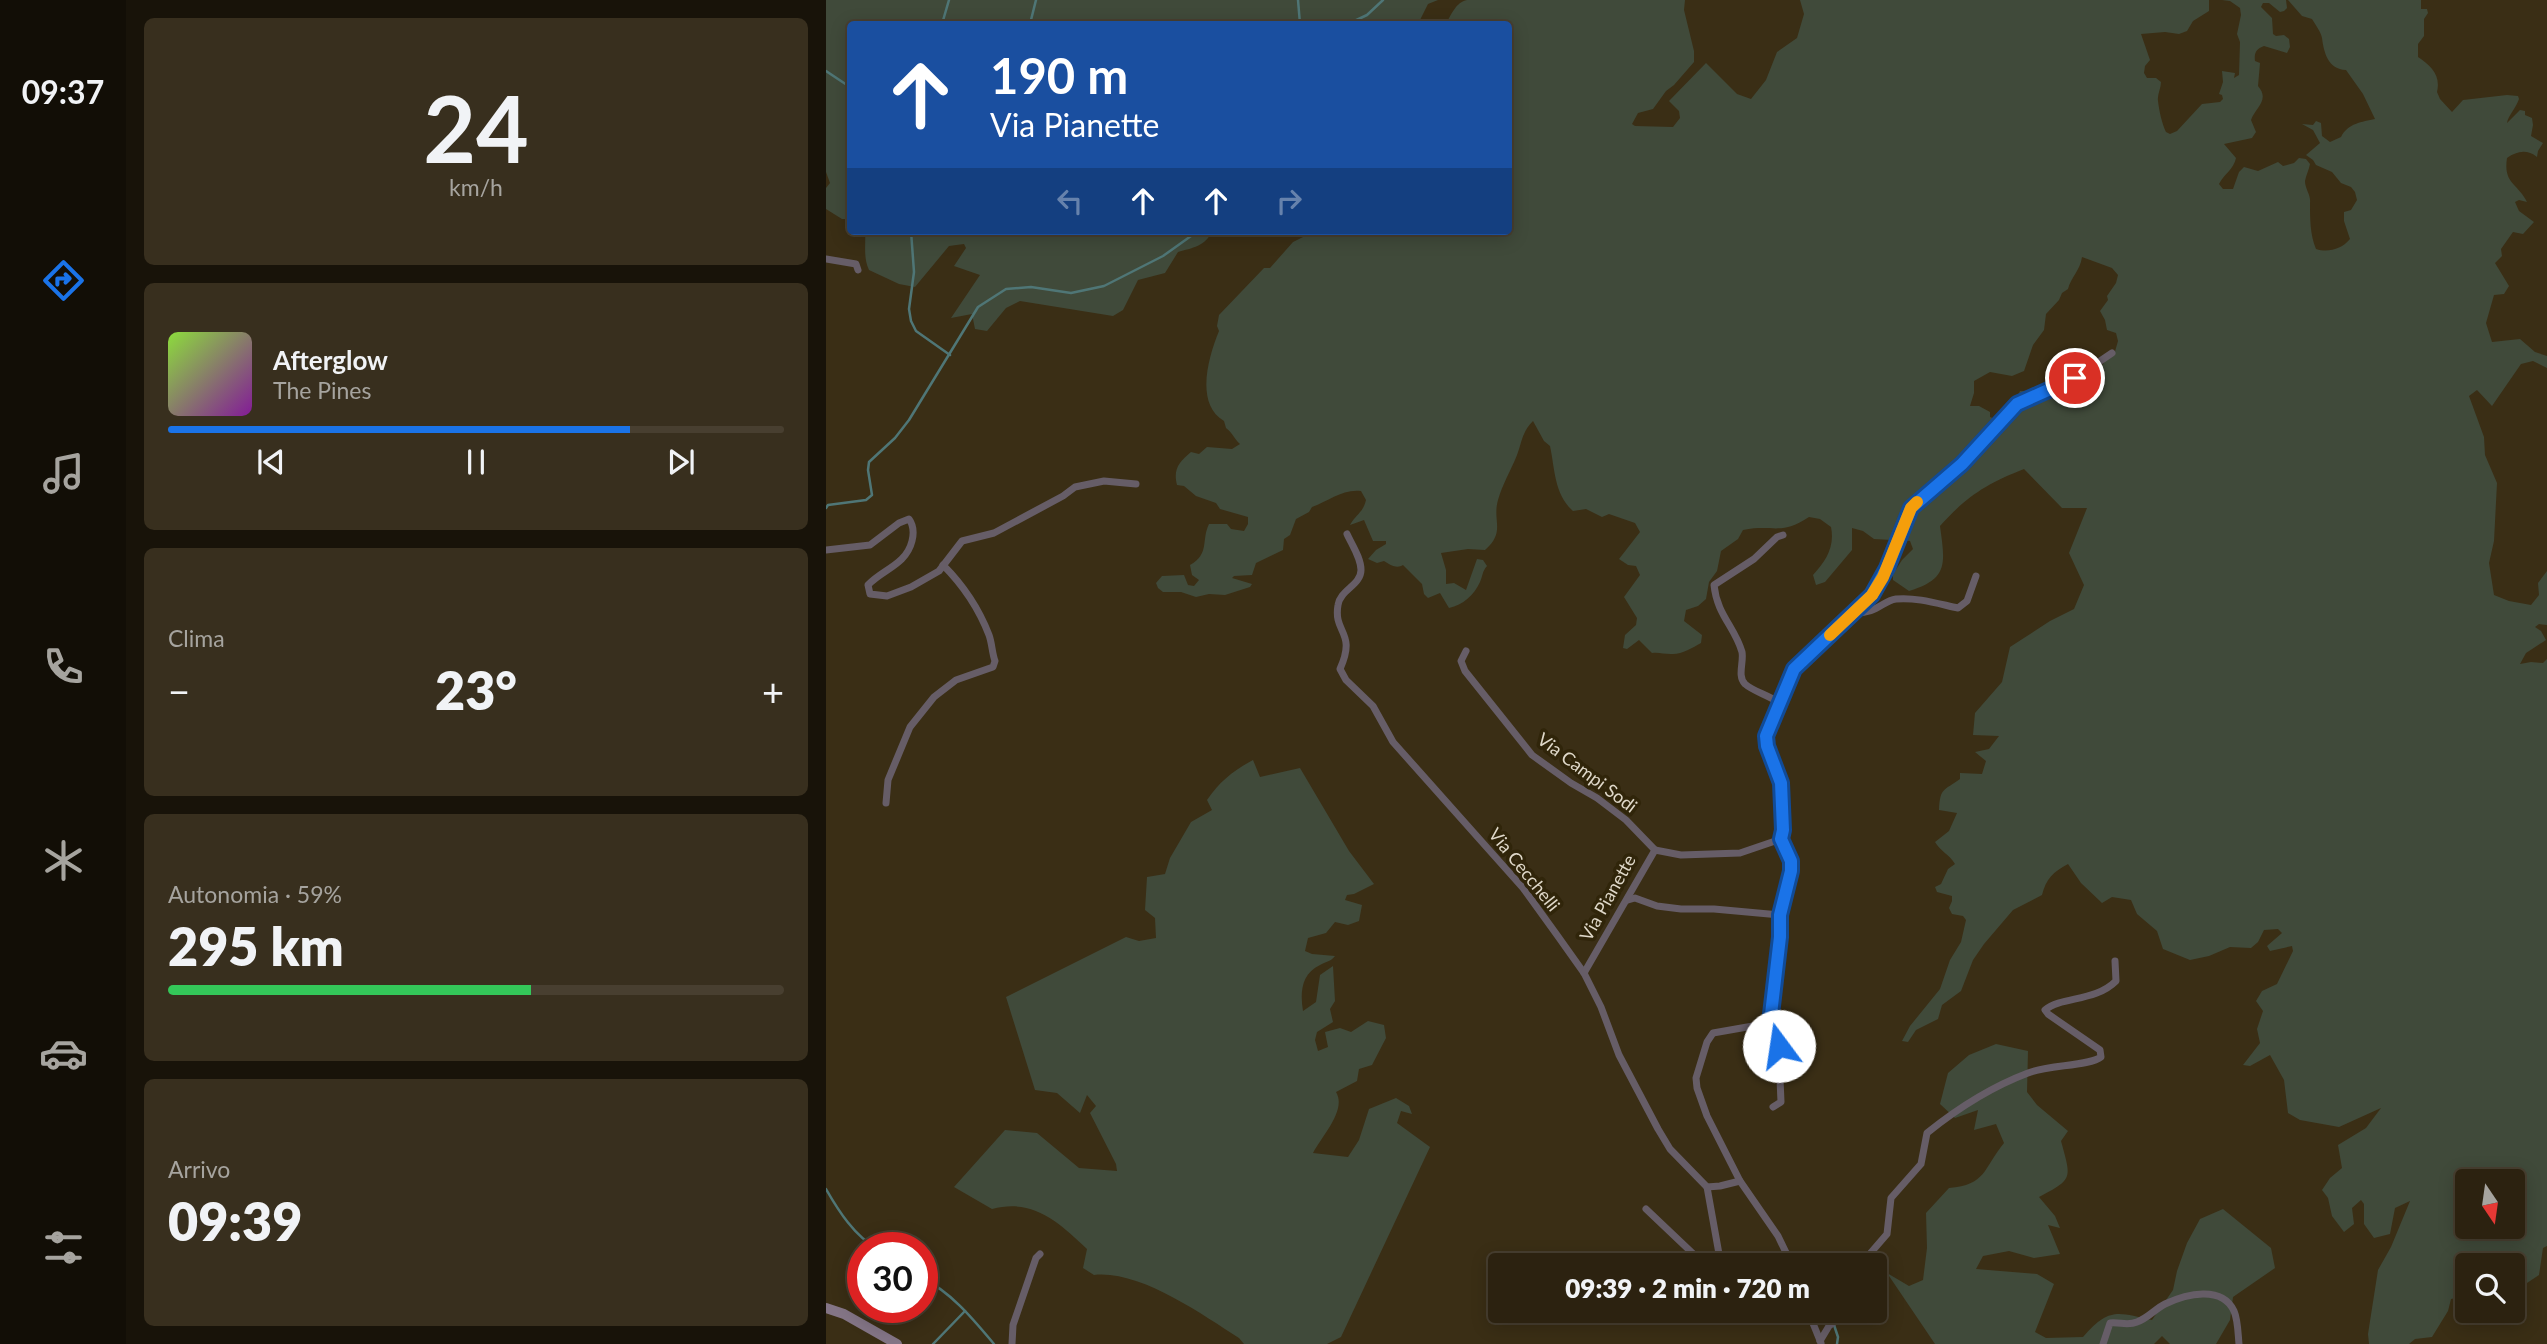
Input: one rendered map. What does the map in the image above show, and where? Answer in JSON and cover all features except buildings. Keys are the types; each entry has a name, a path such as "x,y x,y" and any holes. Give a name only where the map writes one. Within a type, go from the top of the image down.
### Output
{"main road":[{"path":"826,1308 844,1314 897,1344"}],"street":[{"path":"826,259 856,264 858,270"},
{"path":"1773,1107 1781,1102 1782,1078 1779,1033 1770,1023 1780,915 1791,861 1781,839 1781,783 1766,736 1794,669 1872,595 1883,577 1911,508 1962,464 2017,404 2075,378 2112,353"},
{"path":"826,550 870,545 899,523 909,519 913,526 910,549 899,563 867,585 870,594 897,594 939,571 962,541 994,533 1063,496 1074,487 1104,481 1136,484"},
{"name":"Via Cecchelli","path":"1347,534 1360,560 1362,572 1359,579 1341,596 1338,604 1337,617 1348,643 1340,669 1346,680 1373,706 1392,742 1522,888 1584,973 1601,1007 1619,1055 1658,1129 1670,1149 1707,1186"},
{"path":"1779,703 1744,683 1741,676 1742,653 1721,612 1714,585 1754,559 1777,537 1783,535"},
{"path":"886,803 888,780 910,727 934,697 956,680 993,667 995,662 990,650 990,637 967,594 943,565"},
{"path":"1854,613 1878,609 1894,599 1958,608 1966,601 1976,576"},
{"name":"Via Campi Sodi","path":"1466,651 1461,661 1465,671 1532,755 1616,812 1655,850"},
{"name":"Via Pianette","path":"1584,973 1655,850 1681,855 1740,853 1781,839"},
{"path":"1628,900 1635,898 1657,906 1681,909 1780,915"},
{"path":"1870,1253 1890,1227 1891,1198 1921,1164 1927,1133 1969,1101 2030,1072 2061,1065 2095,1062 2101,1057 2100,1050 2045,1010 2051,1005 2091,996 2110,987 2116,981 2115,961"},
{"path":"1770,1023 1713,1033 1707,1042 1696,1079 1707,1116 1740,1181 1778,1236 1786,1253"},
{"path":"1719,1253 1707,1186 1740,1181"},
{"path":"1646,1209 1692,1253"},
{"path":"1012,1344 1013,1325 1036,1258 1040,1254"},
{"path":"2103,1344 2110,1323 2135,1323 2145,1319 2162,1305 2179,1298 2206,1294 2217,1295 2227,1301 2235,1313 2239,1344"},
{"path":"1813,1323 1821,1343"},
{"path":"1821,1343 1833,1323"}],"green space":[{"path":"826,0 1438,0 1428,4 1420,21 847,21 847,219 842,219 826,209 826,188 830,183 826,172"},
{"path":"1467,0 1685,0 1684,10 1694,62 1653,109 1638,113 1632,124 1673,127 1680,118 1679,111 1669,101 1706,63 1737,94 1751,99 1766,80 1777,52 1797,38 1804,14 1800,0 2209,0 2209,11 2193,21 2187,31 2179,34 2141,34 2150,60 2144,73 2147,78 2156,78 2161,82 2159,109 2166,132 2170,134 2177,131 2202,104 2220,102 2223,99 2219,94 2223,82 2222,71 2235,73 2234,78 2239,75 2240,42 2237,34 2240,8 2230,1 2222,0 2286,0 2287,8 2284,11 2280,12 2269,3 2263,3 2261,7 2272,18 2273,34 2284,35 2289,39 2290,47 2287,53 2264,46 2256,52 2255,61 2260,63 2258,86 2263,95 2251,120 2256,132 2252,138 2224,144 2236,158 2219,184 2223,189 2233,189 2239,172 2244,167 2258,171 2278,162 2283,166 2294,163 2299,158 2306,159 2310,164 2305,181 2310,200 2311,232 2316,249 2321,250 2339,248 2350,239 2344,212 2351,210 2357,200 2351,187 2341,183 2332,172 2316,165 2306,155 2320,143 2313,130 2302,124 2313,125 2316,121 2321,123 2322,136 2330,142 2341,137 2351,126 2375,119 2363,94 2346,70 2335,67 2328,59 2320,33 2312,19 2302,16 2288,0 2421,0 2421,9 2427,9 2428,13 2424,19 2424,36 2418,44 2418,57 2434,72 2440,99 2452,112 2463,100 2518,96 2518,102 2507,123 2520,110 2525,111 2525,115 2532,118 2531,136 2543,143 2537,157 2522,152 2514,154 2507,158 2506,167 2512,183 2527,202 2515,202 2519,211 2534,222 2523,234 2513,232 2501,249 2502,256 2495,263 2509,286 2504,294 2494,295 2486,323 2492,342 2520,339 2535,352 2547,356 2547,368 2533,361 2521,364 2492,406 2477,390 2469,396 2484,437 2485,455 2497,483 2494,541 2489,563 2494,595 2531,605 2539,595 2538,583 2547,571 2547,625 2539,624 2535,627 2546,640 2526,653 2520,664 2543,663 2547,659 2547,1246 2543,1248 2539,1275 2525,1282 2525,1253 2455,1253 2455,1298 2451,1299 2448,1311 2432,1337 2415,1339 2409,1344 2369,1344 2368,1334 2378,1270 2391,1247 2410,1201 2395,1208 2390,1234 2374,1238 2364,1224 2364,1204 2361,1200 2352,1208 2354,1224 2344,1232 2332,1216 2328,1198 2322,1190 2330,1178 2342,1168 2338,1145 2366,1128 2381,1108 2339,1127 2300,1120 2288,1113 2284,1080 2270,1055 2250,1066 2243,1065 2260,1043 2257,1029 2263,1011 2256,1001 2262,991 2277,984 2293,951 2292,946 2270,951 2267,946 2282,933 2278,929 2264,930 2258,942 2251,948 2230,947 2190,960 2163,949 2157,931 2137,914 2131,900 2112,897 2102,903 2081,883 2068,864 2051,876 2042,895 2013,910 1984,944 1973,960 1961,991 1942,1005 1938,1019 1916,1030 1908,1042 1902,1041 1910,1026 1940,989 1950,960 1961,942 1966,920 1963,916 1952,914 1949,908 1952,896 1937,892 1935,887 1941,884 1948,869 1955,864 1935,842 1949,831 1957,813 1939,810 1940,797 1960,779 1960,773 1982,774 1986,761 1975,752 1989,749 1999,736 1973,735 1975,713 2002,682 2010,647 2074,609 2084,585 2069,553 2087,508 2062,508 2024,469 1978,492 1940,526 1943,560 1938,575 1909,591 1893,580 1893,574 1913,549 1910,541 1874,539 1863,531 1852,528 1852,550 1825,582 1816,585 1813,575 1828,553 1832,541 1831,527 1820,519 1809,517 1784,528 1743,530 1738,539 1721,551 1717,571 1709,582 1706,599 1698,606 1686,610 1684,621 1702,635 1701,643 1675,654 1652,653 1639,640 1627,649 1623,648 1625,635 1636,625 1637,618 1624,597 1640,575 1636,566 1628,565 1619,559 1640,532 1635,523 1609,514 1602,517 1586,509 1573,511 1559,489 1550,446 1544,441 1533,421 1524,433 1500,494 1497,532 1491,544 1485,550 1468,549 1441,553 1446,570 1446,584 1454,583 1466,590 1477,559 1483,560 1487,566 1475,591 1459,604 1449,608 1440,593 1428,598 1424,594 1422,584 1403,565 1396,567 1384,561 1377,563 1368,559 1386,544 1386,541 1373,541 1364,520 1350,525 1365,504 1366,500 1361,491 1336,496 1312,507 1309,512 1296,519 1290,535 1284,539 1283,550 1256,563 1252,575 1232,578 1252,584 1250,587 1225,595 1196,597 1181,592 1163,592 1158,588 1156,583 1162,576 1184,575 1188,585 1194,586 1199,580 1192,575 1190,565 1203,551 1209,524 1227,524 1231,529 1244,531 1248,524 1248,517 1220,509 1216,503 1177,485 1176,475 1180,463 1191,452 1199,454 1207,447 1232,449 1240,444 1209,404 1206,380 1219,331 1219,315 1264,268 1270,268 1293,242 1305,236 1301,235 1512,235 1512,21 1448,21 1457,6","holes":["2082,257 2112,268 2118,275 2107,296 2108,300 2100,311 2107,330 2116,333 2118,341 2114,355 2105,361 2097,373 2046,393 2020,391 2004,422 1990,417 1990,412 1979,406 1970,406 1974,381 1990,372 2012,376 2024,371 2033,345 2044,330 2046,314 2068,289"]},
{"path":"865,235 1210,235 1193,248 1178,252 1165,273 1138,280 1123,310 1113,316 1020,301 1006,308 987,331 975,329 972,314 951,318 980,275 954,266 966,248 964,244 949,246 915,287 899,284 869,270 865,256"},
{"path":"1253,760 1260,777 1300,768 1349,851 1374,884 1347,895 1345,900 1362,905 1359,921 1348,925 1335,922 1326,933 1308,938 1305,951 1335,956 1309,973 1303,985 1303,1011 1316,1002 1320,975 1333,966 1335,1001 1330,1009 1333,1022 1317,1032 1315,1040 1318,1051 1328,1047 1325,1032 1340,1028 1351,1032 1368,1021 1384,1025 1386,1038 1372,1065 1359,1069 1357,1081 1336,1092 1339,1099 1336,1115 1313,1153 1348,1157 1359,1140 1369,1109 1396,1098 1409,1106 1412,1114 1401,1111 1397,1123 1430,1147 1341,1337 1327,1344 1244,1344 1207,1317 1150,1286 1112,1275 1094,1275 1083,1268 1087,1249 1044,1215 1020,1207 992,1209 954,1187 1005,1130 1037,1133 1079,1168 1117,1171 1090,1113 1096,1106 1087,1095 1080,1113 1057,1093 1035,1090 1006,997 1126,937 1139,941 1156,938 1155,918 1145,910 1147,877 1165,874 1170,858 1191,822 1212,810 1207,800 1212,793 1227,777"},
{"path":"1996,1044 2028,1051 2027,1092 2037,1105 2068,1131 2061,1141 2067,1163 2067,1176 2059,1186 2039,1197 2055,1216 2060,1228 2048,1225 2060,1254 2034,1258 2009,1251 1983,1256 1976,1269 2037,1274 2054,1284 2035,1332 2046,1338 2083,1337 2100,1321 2114,1314 2152,1320 2173,1290 2187,1243 2200,1219 2223,1209 2271,1248 2275,1268 2233,1297 2230,1320 2216,1344 2170,1344 2162,1336 2154,1344 1935,1344 1887,1273 1909,1286 1923,1280 1927,1248 1926,1213 1949,1188 1977,1179 2004,1143 1996,1124 1974,1130 1978,1110 1955,1118 1940,1104 1948,1073 1969,1055"}],"waterway":[{"path":"943,21 949,0"},
{"path":"1031,21 1036,0"},
{"path":"1298,0 1300,21"},
{"path":"1354,21 1367,15 1383,0"},
{"path":"826,71 847,85"},
{"path":"911,235 914,272 909,309 911,321 916,331 950,355"},
{"path":"826,508 828,505 866,500 872,495 869,462 895,438 909,420 978,307 1006,289 1031,287 1071,293 1104,286 1163,256 1192,235"},
{"path":"826,1189 856,1232"},
{"path":"938,1288 970,1316 994,1344"},
{"path":"933,1344 965,1311"},
{"path":"1833,1323 1838,1337 1837,1344"}],"slow traffic":[{"path":"1830,635 1872,595 1883,577 1911,508 1917,502"}],"route":[{"path":"1779,1046 1779,1033 1770,1023 1780,915 1791,861 1781,839 1781,783 1766,736 1780,699 1794,669 1872,595 1883,577 1911,508 1962,464 2017,404 2025,398 2075,378"}]}
